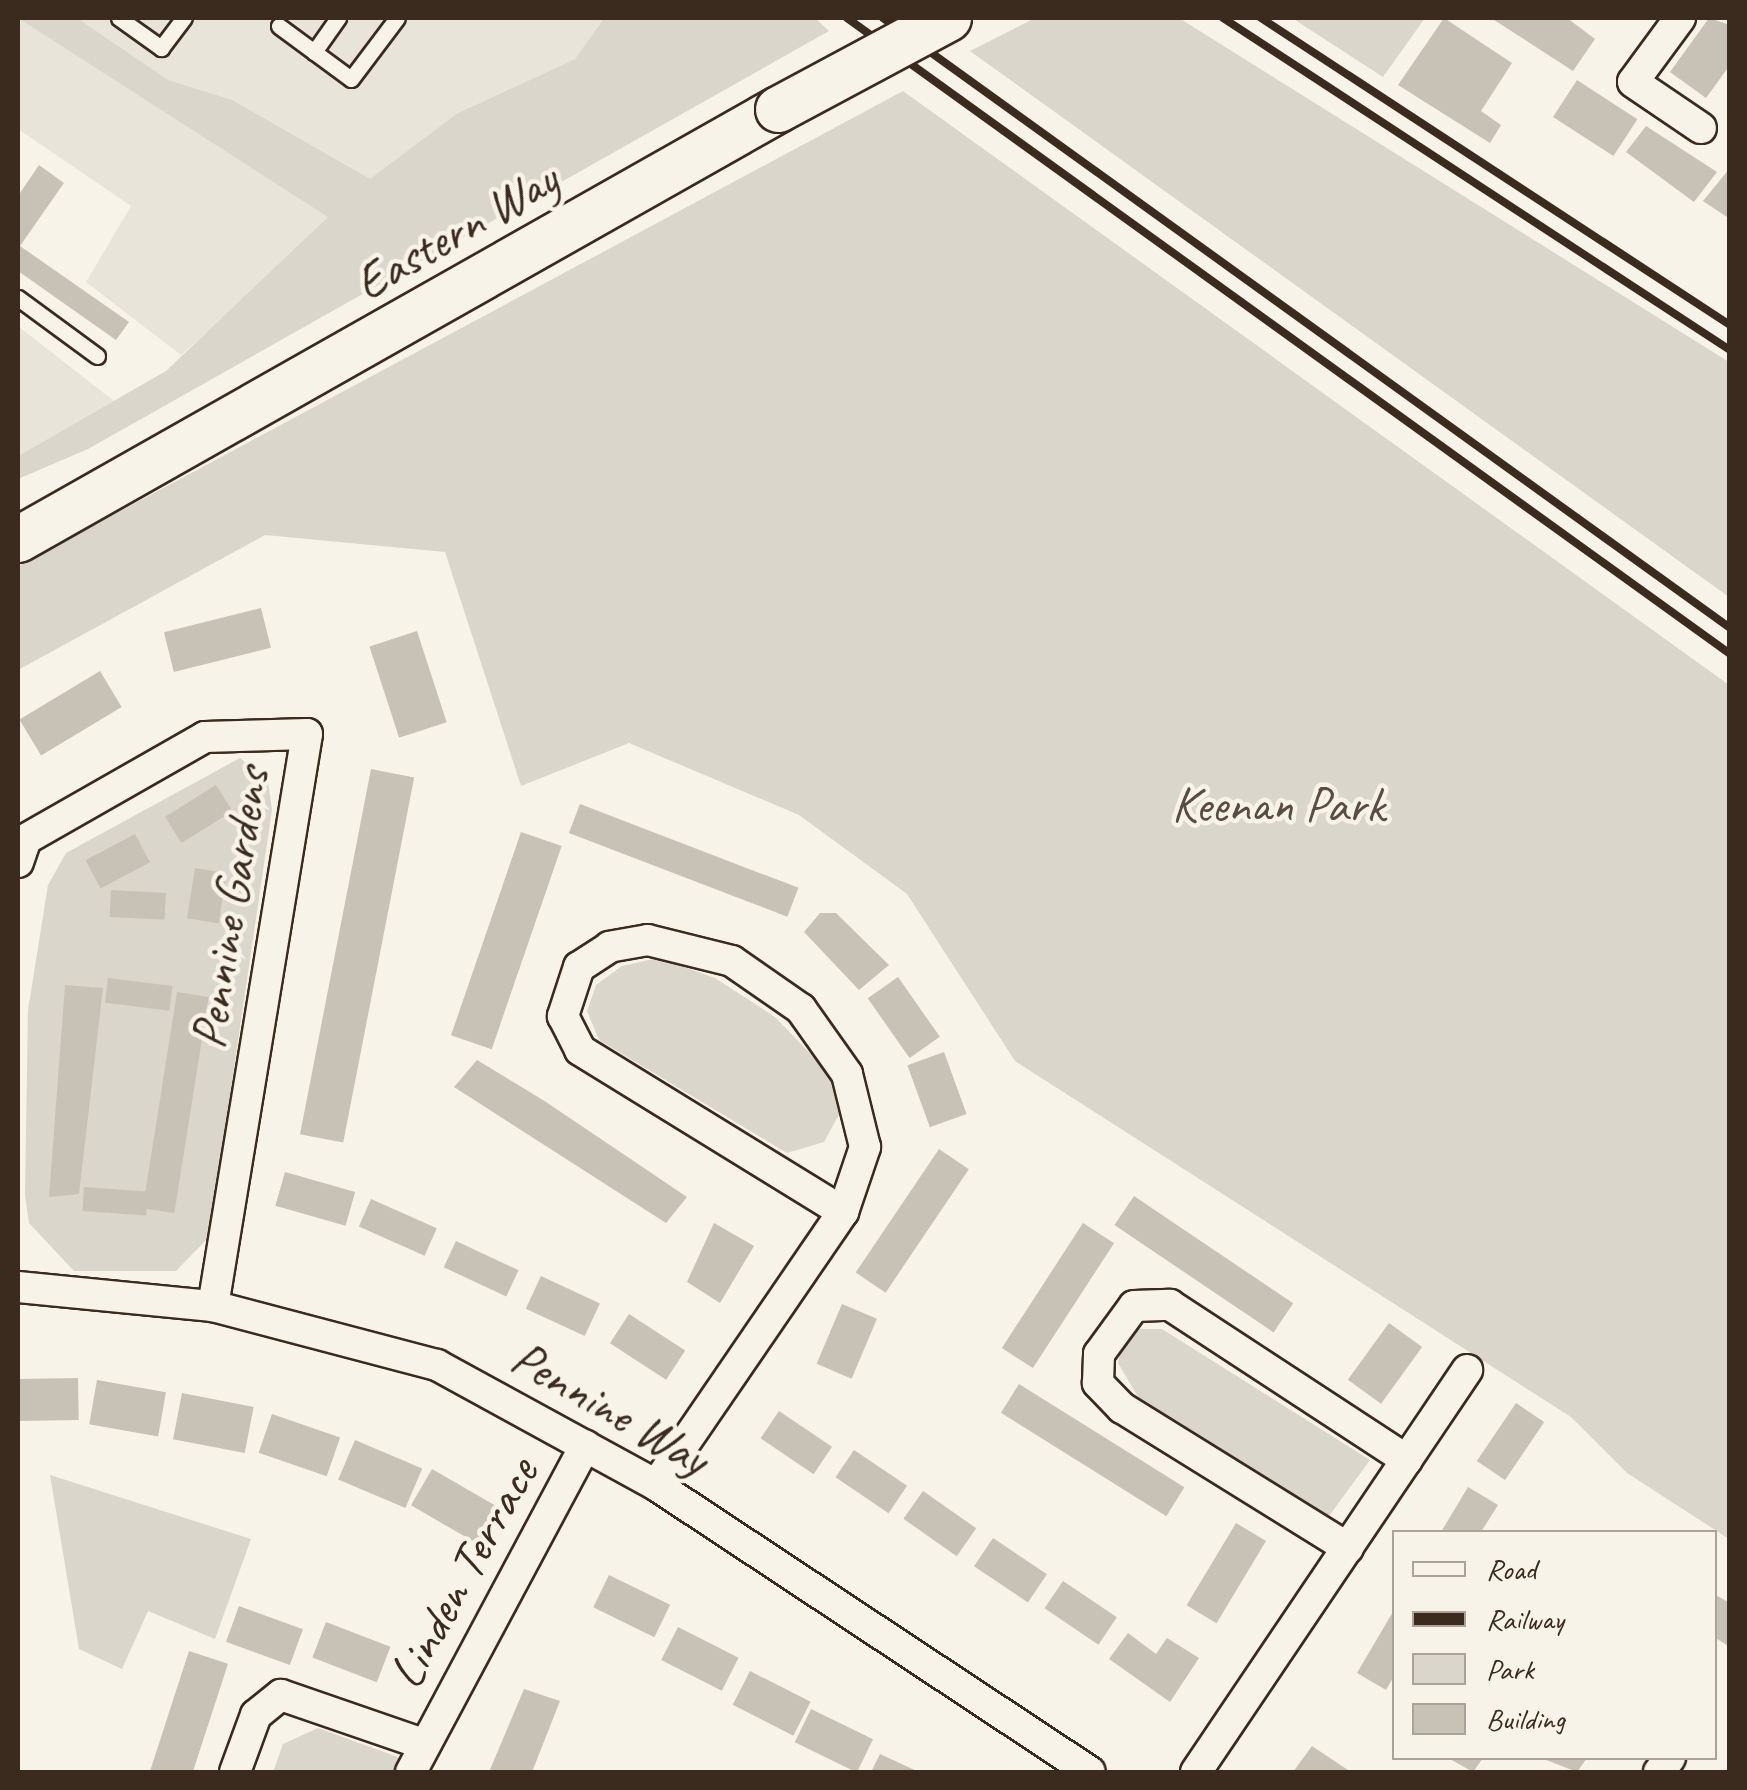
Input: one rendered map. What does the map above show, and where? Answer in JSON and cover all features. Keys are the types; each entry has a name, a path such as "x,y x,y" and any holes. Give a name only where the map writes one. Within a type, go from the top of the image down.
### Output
{"street":[{"name":"Eastern Way","path":"18,539 778,109 948,18"},
{"path":"1680,18 1633,82 1701,128"},
{"name":"Pennine Gardens","path":"18,862 26,839 205,736 307,734 213,1306"},
{"path":"656,1485 843,1212 865,1146 847,1074 801,1009 732,961 648,940 610,947 578,968 563,1016 580,1050 843,1212"},
{"name":"Pennine Way","path":"18,1287 213,1306 437,1365 656,1485 1090,1772"},
{"path":"1348,1548 1122,1408 1098,1383 1099,1354 1134,1306 1170,1304 1407,1460"},
{"path":"1196,1772 1468,1370"},
{"name":"Linden Terrace","path":"411,1772 586,1446"},
{"name":"Linden Terrace","path":"235,1772 256,1714 281,1695 423,1744"}],"lane":[{"path":"119,18 161,48 184,18"},
{"path":"314,52 338,18"},
{"path":"277,21 352,80 397,18"},
{"path":"18,298 96,356"}],"shaded area":[{"path":"18,18 604,18 575,59 458,113 181,355 86,282 131,206 18,129"},
{"path":"18,326 114,401 18,456"}],"green space":[{"path":"18,18 77,18 168,80 232,100 370,179 458,113 575,59 604,18 815,18 829,31 88,449 18,479 18,456 166,371 328,217"},
{"path":"1035,18 1179,18 1729,362 1729,597 970,51"},
{"path":"1292,18 1425,18 1383,77"},
{"name":"Keenan Park","path":"903,91 1729,685 1729,1539 1627,1473 1571,1417 1015,1061 907,894 799,815 629,743 521,786 445,552 265,535 18,670 18,566"},
{"path":"240,758 268,781 272,810 209,1237 176,1271 74,1271 29,1223 25,1195 28,1010 48,885 66,853"},
{"path":"658,958 715,978 775,1017 829,1073 841,1111 824,1142 787,1153 599,1040 587,1011 596,985 622,966"},
{"path":"1138,1329 1162,1329 1370,1460 1329,1516 1138,1397 1118,1363 1123,1340"},
{"path":"50,1475 251,1539 215,1639 148,1611 122,1669 79,1649"},
{"path":"318,1728 406,1760 409,1772 273,1772 283,1744"}],"building":[{"path":"1444,18 1512,63 1481,111 1501,125 1490,143 1398,85"},
{"path":"1491,18 1567,18 1595,39 1573,71"},
{"path":"1709,18 1730,25 1730,65 1706,98 1670,72"},
{"path":"1577,80 1637,119 1613,156 1553,117"},
{"path":"1646,126 1717,172 1694,202 1626,152"},
{"path":"39,165 64,183 20,246 129,322 116,340 18,271 18,196"},
{"path":"1730,168 1730,219 1703,201"},
{"path":"261,608 271,648 174,672 164,632"},
{"path":"417,631 447,722 399,738 369,646"},
{"path":"100,671 122,707 41,755 19,719"},
{"path":"371,769 414,777 343,1143 300,1134"},
{"path":"216,785 232,811 182,843 165,817"},
{"path":"580,804 798,888 787,917 569,833"},
{"path":"521,832 562,846 492,1049 451,1035"},
{"path":"135,834 150,862 101,889 86,860"},
{"path":"195,868 227,873 219,923 187,918"},
{"path":"111,890 166,893 165,920 110,917"},
{"path":"820,913 836,913 889,965 859,990 804,932"},
{"path":"898,977 940,1037 910,1058 868,998"},
{"path":"108,978 173,986 169,1011 105,1003"},
{"path":"65,985 103,988 79,1194 49,1197"},
{"path":"177,992 209,997 174,1213 143,1208"},
{"path":"944,1052 967,1114 930,1127 907,1065"},
{"path":"477,1060 687,1197 666,1223 454,1087"},
{"path":"939,1149 969,1169 886,1293 856,1273"},
{"path":"285,1172 355,1192 346,1226 275,1206"},
{"path":"84,1187 148,1191 146,1215 82,1211"},
{"path":"1134,1196 1293,1303 1274,1332 1114,1225"},
{"path":"371,1199 437,1228 425,1256 359,1226"},
{"path":"714,1223 754,1246 720,1303 687,1282"},
{"path":"1083,1223 1114,1243 1033,1368 1002,1348"},
{"path":"456,1241 519,1270 506,1296 444,1267"},
{"path":"541,1276 600,1303 585,1336 526,1309"},
{"path":"842,1304 877,1319 852,1379 817,1364"},
{"path":"629,1314 685,1350 666,1380 610,1343"},
{"path":"1389,1323 1422,1347 1381,1404 1348,1380"},
{"path":"78,1378 79,1420 19,1421 18,1379"},
{"path":"97,1380 166,1392 158,1436 89,1424"},
{"path":"1019,1384 1184,1487 1166,1516 1001,1413"},
{"path":"182,1393 254,1407 245,1453 173,1439"},
{"path":"1516,1403 1544,1422 1505,1480 1477,1461"},
{"path":"779,1411 832,1447 814,1474 761,1438"},
{"path":"272,1414 340,1437 327,1476 259,1453"},
{"path":"355,1440 422,1469 405,1508 338,1480"},
{"path":"854,1450 907,1486 889,1513 836,1477"},
{"path":"432,1469 500,1508 479,1544 411,1505"},
{"path":"1468,1487 1498,1505 1482,1530 1442,1530"},
{"path":"923,1491 976,1528 957,1556 903,1519"},
{"path":"1236,1523 1266,1541 1217,1623 1187,1605"},
{"path":"993,1538 1047,1574 1028,1603 974,1566"},
{"path":"609,1575 670,1605 654,1637 593,1607"},
{"path":"1063,1581 1117,1617 1098,1645 1045,1608"},
{"path":"1717,1596 1730,1603 1730,1647 1717,1639"},
{"path":"239,1606 303,1629 290,1665 226,1642"},
{"path":"1392,1613 1392,1680 1386,1690 1357,1673"},
{"path":"326,1622 390,1647 377,1682 312,1657"},
{"path":"678,1627 739,1658 722,1691 661,1660"},
{"path":"1128,1633 1156,1654 1167,1638 1199,1658 1170,1702 1109,1659"},
{"path":"189,1651 228,1664 193,1772 150,1772"},
{"path":"750,1671 811,1702 793,1736 733,1705"},
{"path":"524,1689 560,1701 532,1772 489,1772"},
{"path":"811,1709 873,1739 857,1772 795,1742"},
{"path":"1312,1746 1351,1772 1293,1772"},
{"path":"880,1754 919,1772 871,1772"},
{"path":"1452,1760 1482,1760 1473,1772"},
{"path":"1546,1760 1586,1760 1577,1772"}],"railway":[{"path":"847,18 1730,654"},
{"path":"883,18 1730,628"},
{"path":"1223,18 1730,350"},
{"path":"1261,18 1730,325"}]}
